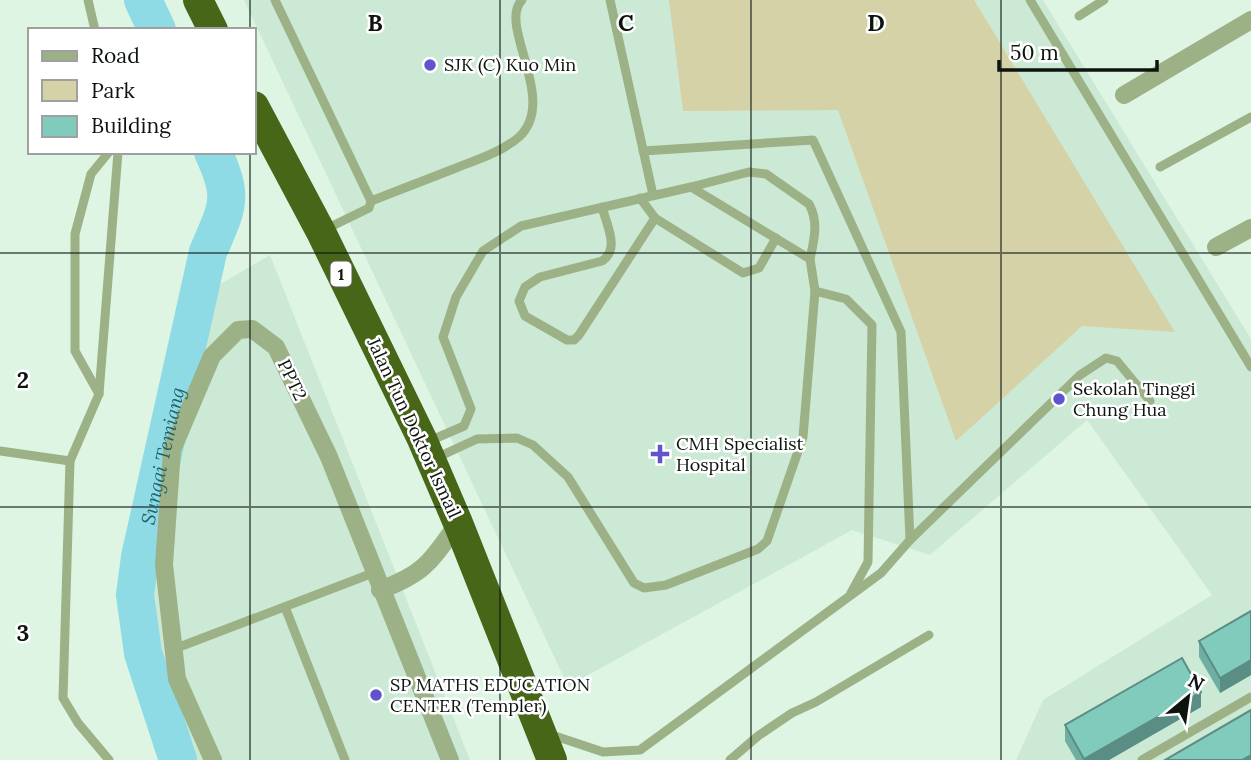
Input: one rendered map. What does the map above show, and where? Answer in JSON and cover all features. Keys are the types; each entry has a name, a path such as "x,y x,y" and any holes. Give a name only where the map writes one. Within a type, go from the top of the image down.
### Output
{"highway":[{"path":"198,0 212,28"},
{"name":"Jalan Tun Doktor Ismail","path":"256,110 321,232 427,452 552,760"}],"street":[{"path":"1124,95 1251,20"},
{"path":"1216,247 1251,228"},
{"name":"PPT2","path":"212,760 177,679 164,565 172,450 212,356 238,330 252,329 276,347 329,457 450,760"},
{"path":"380,590 408,580 430,563 458,523"}],"lane":[{"path":"88,0 95,28"},
{"path":"275,0 371,201 369,208 321,232"},
{"path":"371,201 474,161 519,137 531,120 533,91 515,17 518,4 522,0"},
{"path":"610,0 653,195"},
{"path":"1030,0 1251,367"},
{"path":"1079,16 1104,0"},
{"path":"1160,167 1251,117"},
{"path":"643,151 813,140 901,332 910,540"},
{"path":"99,394 75,351 75,234 91,174 107,154"},
{"path":"109,760 78,723 63,698 69,461 99,394 118,154"},
{"path":"749,172 766,174 809,204 816,228 810,259 815,291 803,437 767,541 758,549 666,585 644,588 634,583 568,477 533,445 517,438 477,439 427,452 464,426 471,409 443,337 457,297 483,251 521,226 749,172"},
{"path":"691,187 810,259"},
{"path":"640,198 655,218 743,273 759,268 776,238"},
{"path":"602,207 613,248 609,257 540,277 525,287 519,302 525,316 567,340 574,340 579,335 655,218"},
{"path":"815,291 846,299 872,325 868,562 849,596"},
{"path":"541,731 603,752 640,750 881,573 910,540 1080,375 1107,358 1117,361 1150,401"},
{"path":"0,451 69,461"},
{"path":"174,649 373,572"},
{"path":"285,607 345,760"},
{"path":"730,760 758,736 792,713 929,635"},
{"path":"1142,760 1251,697"}],"shaded area":[{"path":"244,0 1043,0 1251,339 1251,760 1016,760 1043,700 1212,595 1087,420 930,555 852,530 568,686"},
{"path":"270,255 470,760 173,760 132,664 154,431 205,293"}],"green space":[{"path":"669,0 974,0 1175,332 1082,326 956,441 838,110 683,111"}],"building":[{"path":"1251,611 1251,660 1220,678 1199,641"},
{"path":"1182,658 1201,692 1084,759 1065,725"},
{"path":"1251,710 1251,755 1242,760 1165,760"}],"waterway":[{"name":"Sungai Temiang","path":"143,0 156,28"},
{"name":"Sungai Temiang","path":"178,760 143,653 135,595 140,557 208,252 226,203 224,181 214,154"}],"place":[{"name":"SJK (C) Kuo Min","path":"430,65"},
{"name":"Sekolah Tinggi Chung Hua","path":"1059,399"},
{"name":"CMH Specialist Hospital","path":"660,454"},
{"name":"SP MATHS EDUCATION CENTER (Templer)","path":"376,695"}]}
